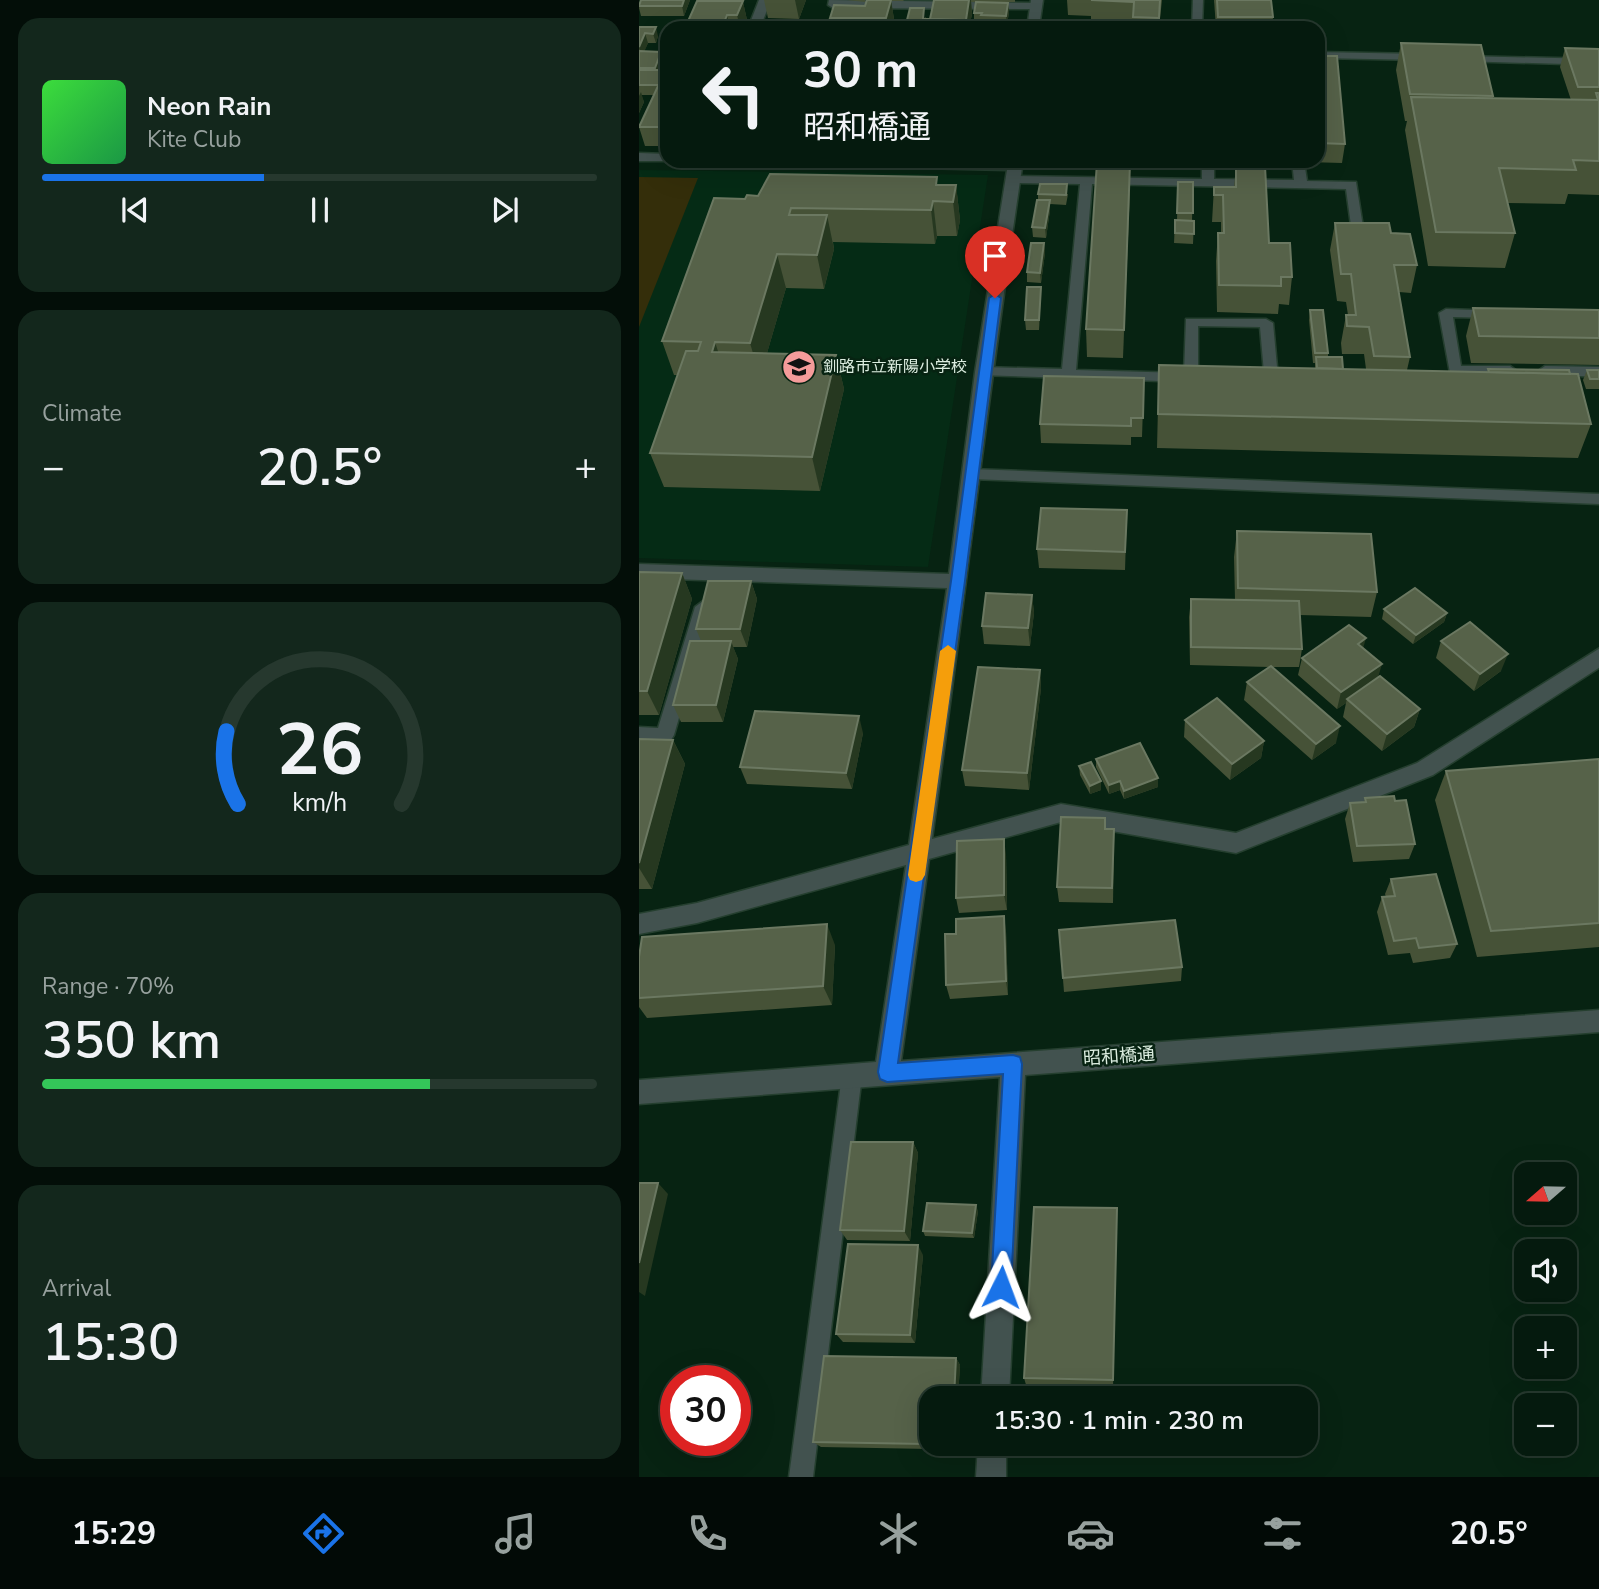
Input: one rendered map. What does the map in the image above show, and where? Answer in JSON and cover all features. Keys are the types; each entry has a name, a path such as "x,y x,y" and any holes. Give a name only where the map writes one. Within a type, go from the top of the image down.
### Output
{"street":[{"path":"757,21 765,0"},
{"path":"1034,21 1037,3"},
{"path":"639,158 660,158"},
{"path":"887,1072 1014,169 986,168"},
{"path":"639,570 958,581"},
{"path":"639,924 697,913 1061,813 1236,843 1425,769 1599,656"},
{"name":"昭和橋通","path":"639,1092 1599,1021"},
{"path":"996,1386 1013,1064"},
{"path":"991,1477 992,1456"}],"lane":[{"path":"834,0 833,5 1037,3"},
{"path":"1197,21 1198,0"},
{"path":"1325,55 1439,58"},
{"path":"1452,58 1599,62"},
{"path":"1208,168 1208,183"},
{"path":"1299,168 1301,184"},
{"path":"1014,169 1086,180 1104,176 1208,183 1352,185 1359,240"},
{"path":"1069,374 1086,180"},
{"path":"1516,315 1446,313 1455,370 1599,372"},
{"path":"984,372 1198,377 1191,322 1267,323 1271,378 1244,378"},
{"path":"971,474 1599,499"},
{"path":"639,734 665,735 714,573"},
{"path":"801,1477 852,1075"}],"shaded area":[{"name":"釧路市立新陽小学校","path":"639,170 988,175 928,567 639,558"},
{"path":"639,177 698,178 639,327"}],"building":[{"path":"641,0 684,0 682,6 639,6"},
{"path":"705,0 738,0 704,1"},
{"path":"867,0 891,0 886,18 830,18 834,5 865,6"},
{"path":"934,0 969,0 966,20 930,19"},
{"path":"1091,0 1160,0 1159,18 1133,17 1134,2"},
{"path":"1217,0 1271,0 1273,17 1218,17"},
{"path":"697,1 743,1 737,15 727,15 725,21 688,21"},
{"path":"976,2 1008,3 1006,16 974,13"},
{"path":"910,8 924,8 923,19 930,19 930,21 907,21"},
{"path":"639,27 656,27 653,34 645,33 639,47"},
{"path":"1401,43 1481,45 1493,96 1410,94"},
{"path":"1565,48 1599,49 1599,87 1578,87"},
{"path":"639,51 660,52 655,68 639,68"},
{"path":"1325,56 1337,56 1345,144 1325,143"},
{"path":"639,70 660,70 660,85 639,85"},
{"path":"658,86 660,86 660,127 639,127"},
{"path":"1411,97 1599,100 1599,161 1573,160 1576,170 1499,168 1515,233 1436,232"},
{"path":"1097,168 1130,168 1124,330 1086,329"},
{"path":"1236,168 1265,168 1269,243 1290,243 1292,277 1281,277 1281,286 1219,285 1218,233 1224,233 1223,195 1214,195 1214,187 1236,187"},
{"path":"770,174 937,177 936,185 956,185 953,202 933,201 931,210 791,208 789,215 827,215 817,255 777,254 750,343 715,342 712,352 836,355 812,457 650,453 686,351 698,351 701,342 662,341 714,198 745,199 747,195 758,196"},
{"path":"1178,182 1193,182 1193,213 1177,213"},
{"path":"1040,184 1067,184 1066,195 1038,194"},
{"path":"1037,200 1050,200 1045,228 1032,227"},
{"path":"1175,220 1194,221 1194,234 1175,233"},
{"path":"1335,223 1389,223 1391,233 1410,234 1417,265 1394,265 1410,357 1374,356 1369,327 1347,326 1346,315 1356,315 1351,274 1341,274"},
{"path":"1031,243 1044,243 1040,273 1027,272"},
{"path":"1027,287 1041,287 1039,320 1025,320"},
{"path":"1473,308 1599,310 1599,338 1479,336"},
{"path":"1310,310 1323,310 1328,353 1315,353"},
{"path":"1316,357 1342,357 1343,369 1317,368"},
{"path":"1159,365 1578,374 1591,424 1158,414"},
{"path":"1488,369 1569,370 1570,374 1489,372"},
{"path":"1587,370 1599,370 1599,379 1590,379"},
{"path":"1044,376 1144,378 1143,418 1131,418 1131,426 1040,424"},
{"path":"1041,508 1127,510 1125,552 1037,549"},
{"path":"1237,531 1371,534 1377,592 1238,588"},
{"path":"639,572 682,573 647,691 639,691"},
{"path":"708,581 751,581 740,629 696,629"},
{"path":"1415,588 1447,613 1416,635 1384,609"},
{"path":"986,593 1032,595 1028,628 982,626"},
{"path":"1191,599 1299,601 1302,649 1191,647"},
{"path":"1470,622 1508,654 1480,674 1441,641"},
{"path":"1349,625 1366,638 1358,644 1382,664 1341,692 1302,658"},
{"path":"690,641 731,641 716,705 673,705"},
{"path":"1271,666 1340,726 1316,744 1247,682"},
{"path":"978,667 1040,670 1027,773 962,770"},
{"path":"1380,676 1420,709 1387,734 1347,699"},
{"path":"1217,698 1264,741 1232,764 1185,720"},
{"path":"755,711 859,716 846,773 740,767"},
{"path":"639,739 673,740 639,863"},
{"path":"1140,743 1158,778 1124,791 1120,781 1109,785 1096,759"},
{"path":"1599,759 1599,923 1491,931 1446,771"},
{"path":"1091,762 1101,781 1090,786 1079,766"},
{"path":"1394,796 1395,801 1406,800 1415,844 1357,846 1350,803 1366,802 1365,798"},
{"path":"1061,817 1105,818 1105,829 1114,829 1112,888 1057,887"},
{"path":"1004,839 1004,895 956,898 957,841"},
{"path":"1436,874 1457,944 1419,948 1416,938 1394,941 1382,897 1395,896 1391,879"},
{"path":"1004,916 1006,981 946,985 945,934 956,934 956,919"},
{"path":"1175,920 1182,967 1063,978 1059,930"},
{"path":"827,924 823,986 639,998 642,937"},
{"path":"851,1142 913,1142 904,1231 840,1230"},
{"path":"639,1183 658,1183 639,1263"},
{"path":"927,1203 976,1205 972,1233 923,1231"},
{"path":"1034,1207 1117,1208 1113,1380 1024,1378"},
{"path":"848,1244 918,1245 910,1335 836,1334"},
{"path":"824,1356 956,1358 955,1386 919,1386 919,1444 813,1442"}],"slow traffic":[{"path":"916,875 948,651"}],"place":[{"name":"釧路市立新陽小学校","path":"799,367"}],"route":[{"path":"995,298 958,581 887,1072 1013,1064 1001,1287"}]}
